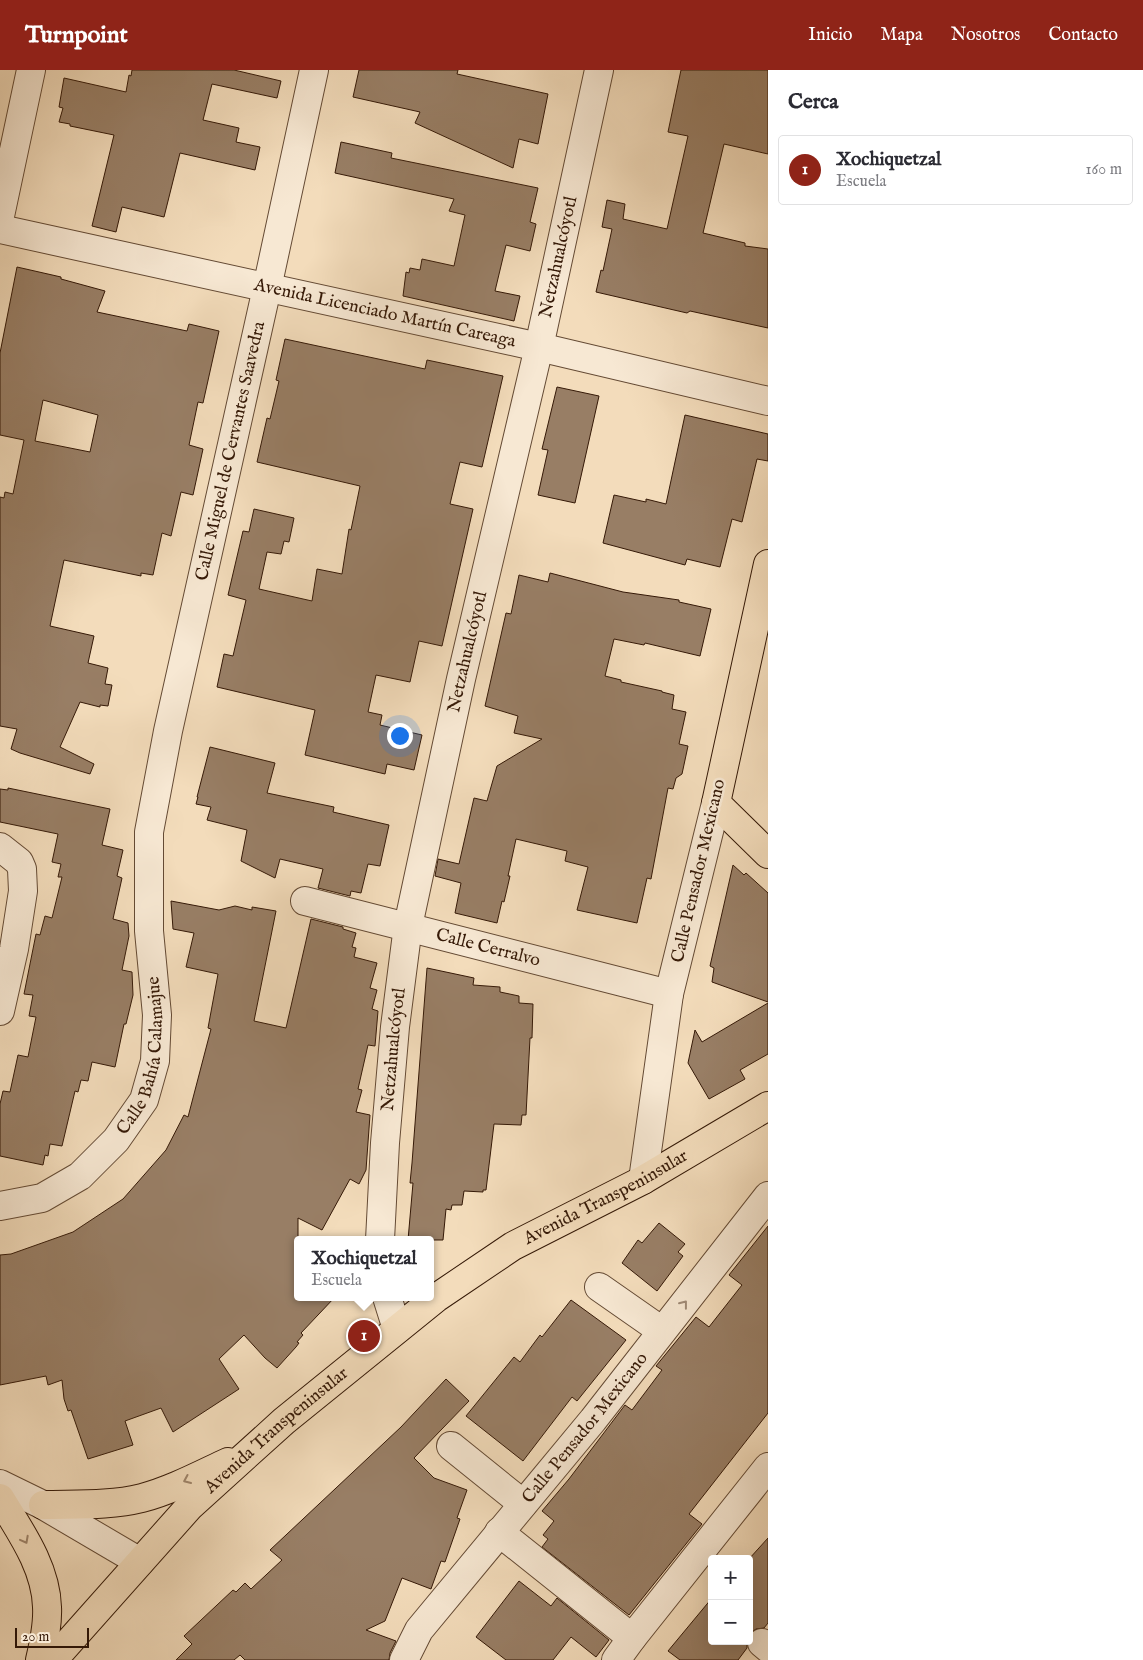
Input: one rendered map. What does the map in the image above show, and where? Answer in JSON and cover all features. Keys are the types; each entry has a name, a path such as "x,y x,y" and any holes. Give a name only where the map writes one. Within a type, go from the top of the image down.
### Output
{"main road":[{"name":"Calle Pensador Mexicano","path":"716,803 768,564"},
{"path":"716,803 768,854"},
{"name":"Avenida Transpeninsular","path":"434,1300 513,1246 643,1180 768,1106"},
{"name":"Avenida Transpeninsular","path":"53,1660 190,1506 284,1421 432,1301"},
{"path":"42,1505 114,1503 142,1498 167,1490 247,1454"},
{"path":"0,1498 35,1559 43,1583 47,1607 45,1638 40,1660"}],"street":[{"path":"0,216 31,70"},
{"name":"Calle Miguel de Cervantes Saavedra","path":"148,832 168,731 314,70"},
{"name":"Netzahualcóyotl","path":"380,1236 385,1143 394,1037 408,926 464,670 539,347 599,70"},
{"name":"Avenida Licenciado Martín Careaga","path":"0,229 539,347 768,401"},
{"name":"Calle Pensador Mexicano","path":"643,1180 669,994 716,803"},
{"name":"Calle Bahía Calamajue","path":"0,1206 42,1198 80,1176 116,1140 144,1100 155,1061 157,1015 149,931 148,832"},
{"path":"0,847 19,862 22,869 23,891 14,949 0,1011"},
{"name":"Calle Cerralvo","path":"306,901 669,994"},
{"name":"Calle Pensador Mexicano","path":"404,1660 419,1630 594,1420 768,1196"},
{"path":"598,1287 662,1331"},
{"path":"388,1301 397,1329"},
{"path":"450,1446 523,1504"},
{"path":"499,1532 624,1649 768,1467"},
{"path":"0,1484 42,1505 140,1562"}],"building":[{"path":"132,70 234,70 281,81 277,98 212,84 203,120 239,128 236,142 260,147 255,170 180,153 164,217 122,207 116,232 92,226 114,135 59,122 63,108 59,107 64,78 126,92 129,75 131,76"},
{"path":"359,70 458,70 457,74 548,94 538,144 519,139 513,168 415,123 420,112 353,97"},
{"path":"681,70 768,70 768,154 724,144 703,233 745,243 745,246 768,249 768,328 690,311 687,313 596,292 601,270 603,271 612,229 602,227 607,200 625,204 623,219 667,229 688,136 668,132"},
{"path":"341,142 392,153 391,158 538,188 530,222 536,224 530,251 506,245 495,291 520,296 514,321 403,296 406,272 409,273 410,268 420,270 422,259 454,266 465,215 449,211 454,199 335,173"},
{"path":"17,267 61,277 61,279 105,291 97,312 187,331 189,324 219,331 203,403 198,402 189,445 203,449 193,495 181,492 171,536 162,533 153,575 141,573 141,576 64,560 50,626 94,636 88,663 108,668 105,684 112,685 108,706 100,705 100,707 80,702 60,747 94,764 90,774 11,749 17,729 0,726 0,497 4,498 5,492 13,494 24,440 0,435 0,353","holes":["43,400 98,415 90,452 35,441"]},
{"path":"285,339 425,369 427,360 503,376 482,467 460,462 450,504 473,509 442,646 419,641 410,682 376,675 368,712 382,715 380,725 422,735 414,770 387,764 385,774 305,755 315,710 217,687 224,654 233,656 246,600 228,595 243,531 249,532 254,509 294,518 289,542 284,541 281,554 267,552 259,589 312,601 317,569 342,574 349,529 351,530 360,486 257,462 267,418 270,419 279,381 276,380"},
{"path":"557,387 599,396 575,503 538,495 548,450 542,449"},
{"path":"685,415 768,434 768,461 757,459 742,522 732,519 720,567 687,559 685,565 603,543 614,495 646,502 646,499 666,504"},
{"path":"550,573 623,592 679,600 679,602 711,609 700,656 645,643 644,645 614,639 605,676 621,680 621,682 674,695 672,709 686,712 679,744 688,746 682,774 676,778 673,789 668,788 651,879 647,878 637,923 577,910 588,867 565,861 567,851 516,839 508,876 510,876 497,923 455,913 461,883 435,876 438,859 459,864 474,798 487,801 497,766 542,739 514,733 518,716 485,706 506,613 511,614 519,575 548,582"},
{"path":"210,747 275,763 267,793 334,807 333,812 389,825 380,866 368,864 361,893 351,891 350,896 318,888 323,869 280,859 275,878 241,861 247,830 207,820 211,807 196,804"},
{"path":"8,788 110,809 102,845 123,850 117,876 122,878 113,919 128,923 129,936 122,970 132,972 133,995 126,1024 124,1024 115,1067 92,1062 88,1081 81,1080 78,1092 75,1091 62,1146 50,1144 48,1156 45,1155 43,1165 0,1156 0,1104 3,1091 10,1092 18,1055 28,1057 36,1017 29,1016 33,995 24,994 36,934 40,935 45,916 52,918 62,877 58,877 61,864 52,862 58,834 0,822 0,789 8,790"},
{"path":"733,865 744,875 746,873 768,893 768,1002 712,982 714,968 710,966"},
{"path":"171,901 219,910 235,906 252,910 252,907 276,911 254,1021 286,1028 311,919 343,927 343,929 356,933 352,947 356,948 354,957 377,963 370,988 377,990 372,1009 378,1011 375,1046 368,1045 358,1089 362,1090 356,1112 370,1115 366,1170 359,1184 350,1179 322,1230 298,1218 298,1236 294,1236 294,1301 331,1301 301,1333 303,1335 297,1342 299,1343 277,1368 244,1335 219,1359 239,1389 173,1432 161,1408 125,1421 133,1445 88,1459 71,1410 68,1411 64,1399 62,1380 48,1385 46,1376 0,1385 0,1255 11,1254 73,1232 123,1199 166,1150 184,1115 188,1117 211,1029 208,1028 218,974 186,967 194,933 173,929"},
{"path":"427,968 474,978 473,985 500,987 500,992 519,996 519,1003 533,1004 526,1115 522,1115 521,1125 494,1124 486,1190 483,1190 483,1192 464,1191 462,1205 452,1205 451,1210 446,1209 443,1240 434,1240 434,1236 408,1236 413,1183 410,1183"},
{"path":"768,1003 768,1054 740,1070 745,1079 709,1099 688,1063 695,1030 702,1042"},
{"path":"659,1223 685,1244 678,1252 683,1256 657,1291 622,1263 638,1240 642,1243"},
{"path":"768,1226 768,1413 689,1514 702,1524 629,1615 542,1547 548,1539 543,1535 554,1521 542,1511 569,1479 625,1405 632,1410 662,1370 656,1366 696,1317 709,1327 742,1285 729,1275"},
{"path":"571,1300 626,1340 577,1401 572,1397 523,1461 466,1416 514,1357 520,1362 540,1335 542,1337"},
{"path":"446,1379 469,1401 414,1458 434,1478 467,1490 457,1518 460,1519 445,1562 441,1561 431,1589 402,1578 385,1621 366,1630 396,1641 389,1660 245,1660 240,1655 234,1660 176,1660 192,1644 184,1636 233,1590 236,1592 245,1583 251,1589 282,1560 270,1550 401,1427"},
{"path":"768,1538 768,1623 764,1628 753,1631 753,1555"},
{"path":"519,1581 551,1606 557,1598 609,1640 596,1657 571,1637 553,1660 506,1660 476,1637"},
{"path":"708,1603 708,1645 747,1645 747,1648 738,1660 680,1660 668,1651"}],"place":[{"name":"Xochiquetzal","path":"364,1336"}]}
